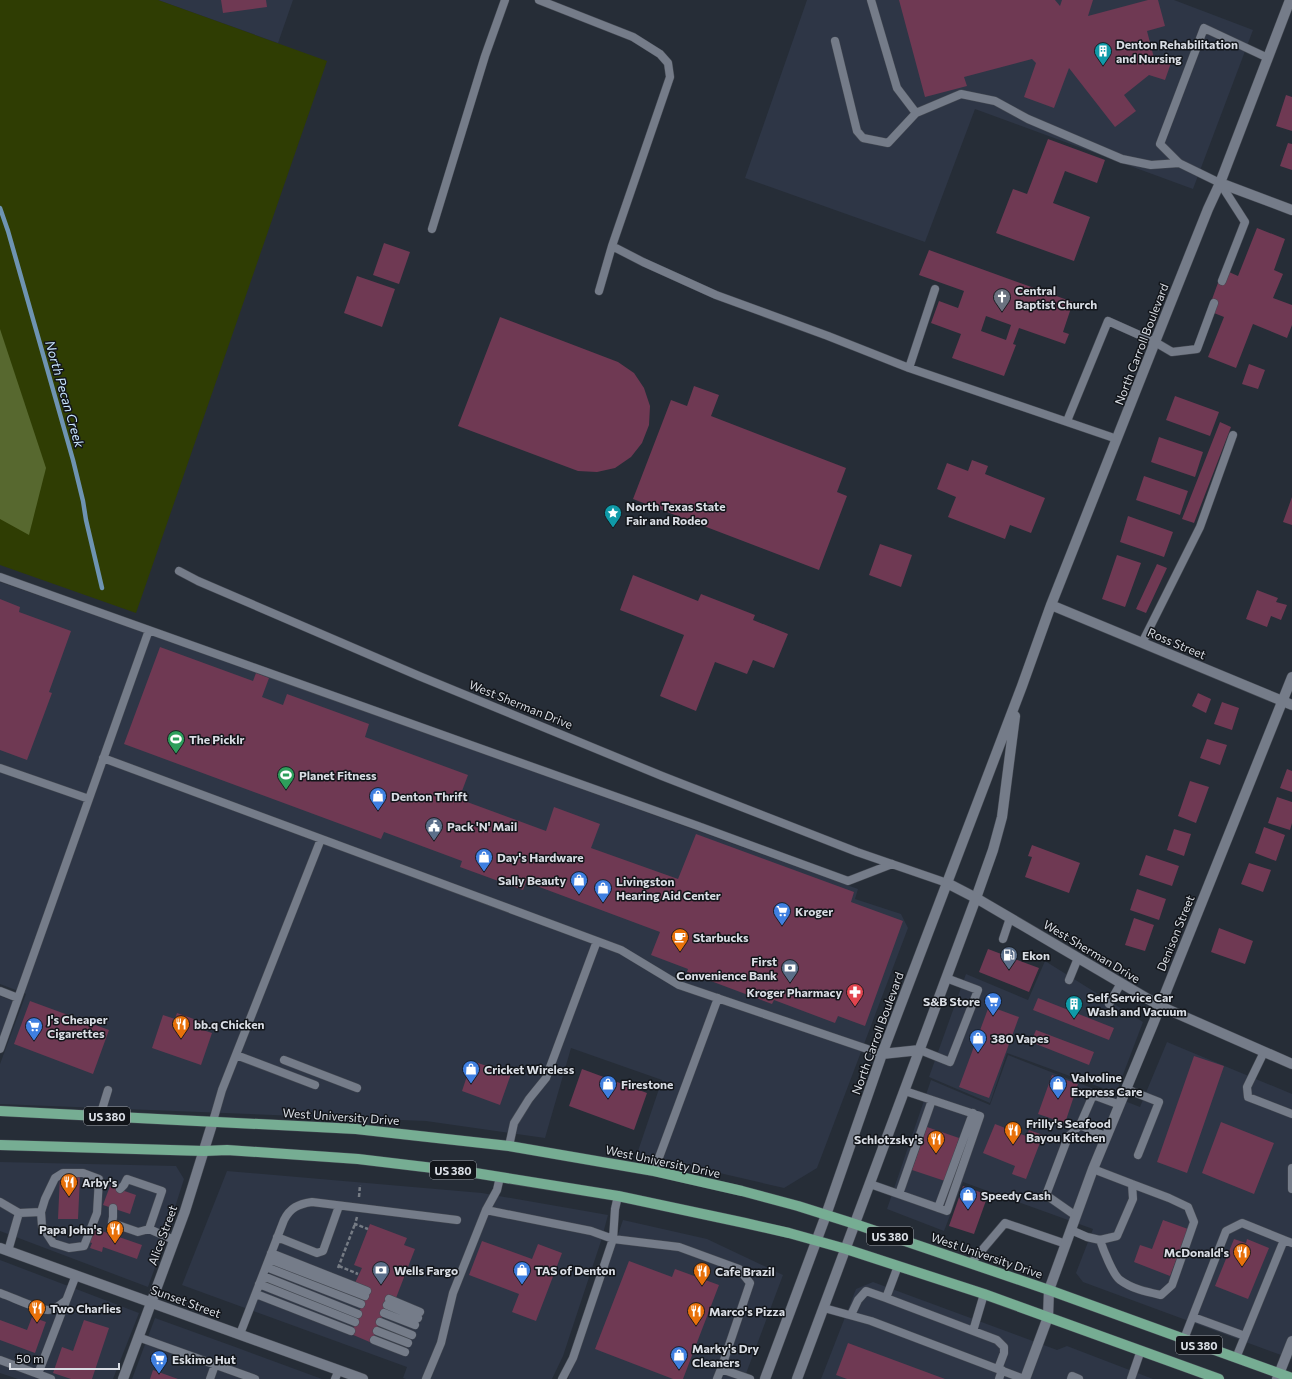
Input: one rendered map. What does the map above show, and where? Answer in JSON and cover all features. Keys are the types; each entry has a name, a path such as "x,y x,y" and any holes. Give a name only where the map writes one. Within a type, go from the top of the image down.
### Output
{"main road":[{"name":"West University Drive","path":"0,1110 356,1128 509,1146 654,1171 742,1191 855,1224 1050,1290 1236,1358 1278,1376 1292,1378"},
{"name":"US 380","path":"0,1145 204,1151 227,1150 358,1159 500,1177 618,1196 760,1226 846,1250 984,1294 1141,1350 1202,1376 1219,1379"}],"street":[{"name":"North Carroll Boulevard","path":"765,1379 826,1215 882,1054 1018,698 1051,605 1154,342 1208,208 1220,183 1290,0"},
{"path":"1220,183 1292,210"},
{"name":"Ross Street","path":"1051,605 1287,703"},
{"name":"Denison Street","path":"1024,1379 1048,1317 1050,1290 1076,1216 1160,1006 1287,703 1292,677"},
{"name":"North Carroll Boulevard","path":"797,1379 905,1091 993,850 1002,817 1018,698"},
{"name":"West Sherman Drive","path":"947,883 976,898 1160,1006 1292,1064"},
{"path":"882,1054 920,1050"},
{"name":"Alice Street","path":"123,1379 174,1240 213,1121"},
{"name":"Sunset Street","path":"4,1249 240,1334 337,1375 363,1379"},
{"path":"1278,1376 1292,1341"}],"lane":[{"path":"432,229 485,56 505,0"},
{"path":"539,0 633,37 660,54 668,63 670,77 612,246 599,291"},
{"path":"871,0 897,88 916,113"},
{"path":"1222,281 1245,222 1220,183 1180,163 1160,144 1204,28 1268,58"},
{"path":"835,41 857,131 863,138 888,143 916,113 961,94 996,101 1028,119 1122,159 1151,165 1180,163"},
{"path":"612,246 643,262 716,295 828,336 924,374 1117,439"},
{"path":"909,368 935,289"},
{"path":"1067,421 1108,321 1172,352 1197,349 1214,303"},
{"path":"1142,643 1200,527 1233,435"},
{"name":"West Sherman Drive","path":"180,571 198,581 419,676 662,776 857,852 947,883"},
{"path":"0,577 698,826 848,882 892,864"},
{"path":"0,1049 149,630"},
{"path":"103,758 621,950 678,985 882,1054"},
{"path":"0,768 89,799"},
{"path":"213,1121 222,1090 321,839"},
{"path":"1002,939 1010,918"},
{"path":"509,1146 514,1123 546,1078 597,941"},
{"path":"1069,980 1078,958"},
{"path":"920,1050 950,1062 978,990 946,978"},
{"path":"1109,1004 1121,983"},
{"path":"0,991 18,998"},
{"path":"654,1171 718,998"},
{"path":"1264,1052 1247,1087 1248,1097 1292,1114"},
{"path":"236,1055 315,1085"},
{"path":"284,1060 357,1088"},
{"path":"1126,1089 1159,1102 1138,1155"},
{"path":"100,1116 108,1090"},
{"path":"870,1184 938,1208 972,1113 905,1091"},
{"path":"1076,1216 1046,1195 1068,1136 1080,1125 1093,1095 1120,1105"},
{"path":"899,1194 932,1100"},
{"path":"1080,1125 1107,1136"},
{"path":"1292,1168 1292,1189"},
{"path":"1094,1169 1169,1198 1188,1207 1194,1222 1172,1285 1161,1295 1134,1288 1118,1279 1104,1253 1100,1240"},
{"path":"62,1173 83,1173 99,1179 97,1213 84,1246 69,1248 53,1243 42,1226 41,1212 45,1199 55,1178 62,1173"},
{"path":"426,1379 441,1343 453,1293 486,1210 497,1190 500,1177"},
{"path":"124,1189 127,1179 162,1191 149,1229"},
{"path":"1071,1230 1087,1237 1100,1240 1117,1236 1133,1199 1132,1184"},
{"path":"562,1379 572,1358 613,1239 615,1209 618,1196"},
{"path":"0,1202 19,1213 41,1212"},
{"path":"240,1334 287,1213 294,1207 312,1202 457,1220"},
{"path":"277,1238 317,1253 323,1251 339,1206"},
{"path":"116,1210 112,1223 138,1232 149,1229 174,1240"},
{"path":"486,1210 590,1231 613,1239 680,1247 739,1268 750,1283 717,1379"},
{"path":"4,1249 19,1213"},
{"path":"971,1263 1005,1223 1066,1244"},
{"path":"1184,1339 1226,1231 1242,1223 1292,1243"},
{"path":"1236,1358 1284,1240"},
{"path":"269,1260 364,1297 269,1260"},
{"path":"886,1298 898,1266"},
{"path":"38,1374 76,1275"},
{"path":"261,1280 356,1318"},
{"path":"851,1315 858,1300 866,1291 997,1340 1004,1347 998,1379"},
{"path":"0,1293 40,1308 50,1310 59,1307 65,1301"},
{"path":"256,1294 352,1331"},
{"path":"973,1331 984,1294"},
{"path":"418,1318 386,1306 418,1318"},
{"path":"824,1308 871,1321 1024,1379"},
{"path":"1193,1318 1245,1336"},
{"path":"408,1343 378,1327 412,1335"},
{"path":"138,1337 255,1379"},
{"path":"374,1340 405,1352"},
{"path":"1131,1379 1141,1350"},
{"path":"0,1360 51,1379"},
{"path":"210,1379 215,1364"},
{"path":"721,1369 750,1379"},
{"path":"1071,1379 1072,1376 1079,1379"}],"path":[{"path":"359,1197 360,1185"},
{"path":"337,1271 357,1215"},
{"path":"355,1224 368,1229"},
{"path":"339,1266 358,1274"}],"shaded area":[{"path":"158,0 293,0 278,43"},
{"path":"807,0 1174,0 1253,30 1193,189 975,109 925,242 745,178"},
{"path":"0,582 273,677 858,889 855,899 901,914 908,928 817,1168 784,1188 637,1154 662,1080 571,1048 545,1138 426,1121 0,1104 0,1064 26,994 0,984"},
{"path":"1045,961 1143,1022 1116,1093 1007,1053 990,1103 929,1077 966,974 1028,1000"},
{"path":"0,996 13,1001 0,1037"},
{"path":"1167,1042 1292,1094 1292,1359 1083,1282 1076,1273 1093,1229 963,1182 944,1231 887,1209 931,1080 990,1105 1008,1055 1140,1107"},
{"path":"0,1162 176,1166 184,1179 148,1287 0,1231"},
{"path":"227,1171 482,1193 608,1215 601,1241 563,1356 552,1379 406,1379 403,1378 407,1367 182,1285"},
{"path":"623,1220 707,1239 783,1275 744,1379 568,1379"},
{"path":"0,1260 139,1313 113,1379 18,1379 0,1373"},
{"path":"873,1282 1057,1350 1067,1346 1153,1379 821,1379 856,1289"},
{"path":"155,1318 238,1348 322,1379 132,1379"}],"green space":[{"path":"0,0 158,0 327,61 136,613 0,565"},
{"path":"0,329 46,468 29,535 0,519"}],"building":[{"path":"221,0 266,0 267,7 223,13"},
{"name":"Denton Rehabilitation and Nursing","path":"899,0 1055,0 1060,6 1062,0 1093,0 1088,16 1148,0 1158,0 1165,26 1147,31 1154,58 1171,63 1165,80 1149,75 1124,95 1136,111 1115,127 1069,68 1054,108 1024,97 1036,63 1032,59 964,77 967,86 925,97"},
{"path":"1286,95 1292,97 1292,131 1276,126"},
{"path":"1048,139 1105,160 1097,183 1065,171 1053,203 1090,217 1074,261 996,233 1013,189 1027,194"},
{"path":"1288,143 1292,144 1292,170 1280,166"},
{"path":"1257,228 1285,239 1274,270 1283,274 1273,298 1292,305 1292,325 1287,338 1253,324 1236,368 1208,357 1224,317 1214,313 1211,302 1219,280 1229,272 1238,276"},
{"path":"384,243 410,252 399,284 373,275"},
{"name":"Central Baptist Church","path":"929,250 1073,302 1063,332 1069,334 1065,344 1019,328 1013,344 1016,345 1004,376 952,358 961,334 931,323 939,301 958,308 964,291 919,275","holes":["986,316 1011,325 1006,340 981,331"]},
{"path":"357,276 395,289 382,327 344,313"},
{"path":"500,317 618,362 634,373 644,388 650,406 649,425 642,443 631,457 615,468 597,472 578,471 458,426"},
{"path":"1249,364 1265,370 1258,389 1242,384"},
{"path":"694,386 719,395 711,416 846,468 837,492 847,496 819,570 633,499 671,400 687,406"},
{"path":"1175,396 1219,412 1210,436 1166,420"},
{"path":"1220,422 1231,427 1194,523 1182,519"},
{"path":"1159,437 1203,452 1195,477 1151,462"},
{"path":"972,460 988,466 985,474 1045,498 1031,533 1010,525 1005,539 948,517 956,497 937,489 947,463 968,471"},
{"path":"1144,476 1188,491 1180,515 1136,500"},
{"path":"1292,497 1292,525 1283,522"},
{"path":"1128,516 1173,532 1164,557 1120,542"},
{"path":"880,544 912,555 901,587 869,575"},
{"path":"1117,555 1141,563 1125,607 1102,599"},
{"path":"1157,564 1167,568 1146,613 1136,609"},
{"path":"633,575 698,601 701,594 755,615 753,620 788,634 774,668 753,660 747,674 715,662 696,711 660,696 684,635 620,610"},
{"path":"1257,590 1278,598 1276,602 1287,605 1281,620 1271,616 1267,627 1246,619"},
{"path":"0,599 20,607 19,612 71,631 49,692 52,693 27,760 0,750"},
{"path":"160,647 253,681 256,673 269,678 262,697 283,705 287,694 369,724 365,737 468,775 459,799 546,831 554,807 600,824 591,848 678,879 696,834 854,892 851,902 903,921 865,1026 838,1016 835,1023 774,1000 772,1004 687,972 688,969 651,955 660,932 526,882 523,890 460,867 462,861 384,832 381,839 124,744"},
{"path":"1198,693 1211,699 1206,713 1192,706"},
{"path":"1222,702 1239,708 1232,730 1214,724"},
{"path":"1207,739 1227,745 1220,765 1200,758"},
{"path":"1287,769 1292,771 1292,792 1280,788"},
{"path":"1190,781 1209,787 1196,823 1178,816"},
{"path":"1277,797 1292,802 1292,823 1290,830 1268,823"},
{"path":"1264,827 1285,835 1276,861 1255,853"},
{"path":"1174,829 1191,834 1184,856 1167,850"},
{"path":"1032,845 1080,863 1069,893 1025,877 1032,857 1028,856"},
{"path":"1146,855 1179,866 1172,886 1139,875"},
{"path":"1249,863 1271,870 1263,892 1241,884"},
{"path":"1137,889 1166,899 1159,920 1130,910"},
{"path":"1134,918 1154,925 1145,951 1125,945"},
{"path":"1219,928 1253,941 1245,964 1211,952"},
{"name":"Ekon","path":"988,949 1039,968 1029,992 979,972"},
{"name":"Self Service Car Wash and Vacuum","path":"1038,998 1114,1028 1109,1040 1033,1010"},
{"path":"30,1001 109,1030 93,1074 14,1044"},
{"path":"989,1006 1019,1017 989,1098 959,1087"},
{"path":"177,1013 205,1023 203,1030 212,1033 201,1065 152,1048 163,1015 175,1019"},
{"name":"Self Service Car Wash and Vacuum","path":"1036,1030 1094,1052 1089,1065 1031,1042"},
{"path":"1194,1056 1224,1066 1187,1173 1157,1162"},
{"path":"472,1061 511,1074 500,1105 462,1091"},
{"name":"Firestone","path":"582,1069 647,1093 634,1130 569,1106"},
{"name":"Valvoline Express Care","path":"1052,1075 1078,1084 1065,1123 1038,1114"},
{"path":"1221,1122 1274,1143 1254,1194 1202,1173"},
{"name":"Frilly's Seafood Bayou Kitchen","path":"995,1124 1026,1136 1029,1130 1043,1135 1026,1179 1012,1174 1015,1166 983,1153"},
{"name":"Schlotzsky's","path":"927,1127 959,1138 945,1181 912,1170"},
{"name":"Arby's","path":"60,1175 80,1176 78,1219 58,1219"},
{"path":"110,1186 136,1195 130,1214 103,1205"},
{"name":"Speedy Cash","path":"963,1186 988,1195 974,1234 949,1226"},
{"path":"1163,1220 1188,1229 1170,1276 1134,1262 1140,1245 1152,1249"},
{"name":"Wells Fargo","path":"370,1224 407,1238 404,1245 415,1249 396,1298 390,1296 372,1343 351,1334 368,1288 355,1283 362,1268 354,1265"},
{"name":"Papa John's","path":"93,1228 142,1245 137,1259 103,1247 102,1252 90,1248 92,1243 89,1242"},
{"name":"McDonald's","path":"1234,1239 1246,1243 1247,1239 1269,1248 1248,1299 1215,1286"},
{"name":"TAS of Denton","path":"482,1241 532,1259 538,1244 562,1253 536,1321 512,1312 519,1294 469,1275"},
{"path":"629,1261 672,1277 675,1269 719,1285 683,1379 673,1379 595,1349"},
{"path":"32,1317 46,1322 35,1353 0,1340 0,1320 27,1330"},
{"path":"84,1320 109,1328 92,1379 71,1379 53,1373 62,1347 73,1351"},
{"path":"848,1343 945,1379 847,1379 836,1375"},
{"name":"Eskimo Hut","path":"153,1370 178,1379 150,1379"}],"waterway":[{"name":"North Pecan Creek","path":"0,208 8,231 73,460 102,588"}],"place":[{"name":"Denton Rehabilitation and Nursing","path":"1103,66"},
{"name":"Central Baptist Church","path":"1002,312"},
{"name":"North Texas State Fair and Rodeo","path":"613,528"},
{"name":"The Picklr","path":"176,754"},
{"name":"Planet Fitness","path":"286,790"},
{"name":"Denton Thrift","path":"378,811"},
{"name":"Pack 'N' Mail","path":"434,841"},
{"name":"Day's Hardware","path":"484,872"},
{"name":"Sally Beauty","path":"579,895"},
{"name":"Livingston Hearing Aid Center","path":"603,903"},
{"name":"Kroger","path":"782,926"},
{"name":"Starbucks","path":"680,952"},
{"name":"Ekon","path":"1009,970"},
{"name":"First Convenience Bank","path":"790,983"},
{"name":"Kroger Pharmacy","path":"855,1007"},
{"name":"S&B Store","path":"993,1016"},
{"name":"Self Service Car Wash and Vacuum","path":"1074,1019"},
{"name":"bb.q Chicken","path":"181,1039"},
{"name":"J's Cheaper Cigarettes","path":"34,1041"},
{"name":"380 Vapes","path":"978,1053"},
{"name":"Cricket Wireless","path":"471,1084"},
{"name":"Firestone","path":"608,1099"},
{"name":"Valvoline Express Care","path":"1058,1099"},
{"name":"Frilly's Seafood Bayou Kitchen","path":"1013,1145"},
{"name":"Schlotzsky's","path":"936,1154"},
{"name":"Arby's","path":"69,1197"},
{"name":"Speedy Cash","path":"968,1210"},
{"name":"Papa John's","path":"115,1244"},
{"name":"McDonald's","path":"1242,1267"},
{"name":"Wells Fargo","path":"381,1285"},
{"name":"TAS of Denton","path":"522,1285"},
{"name":"Cafe Brazil","path":"702,1286"},
{"name":"Two Charlies","path":"37,1323"},
{"name":"Marco's Pizza","path":"696,1326"},
{"name":"Marky's Dry Cleaners","path":"679,1370"},
{"name":"Eskimo Hut","path":"159,1374"}]}
